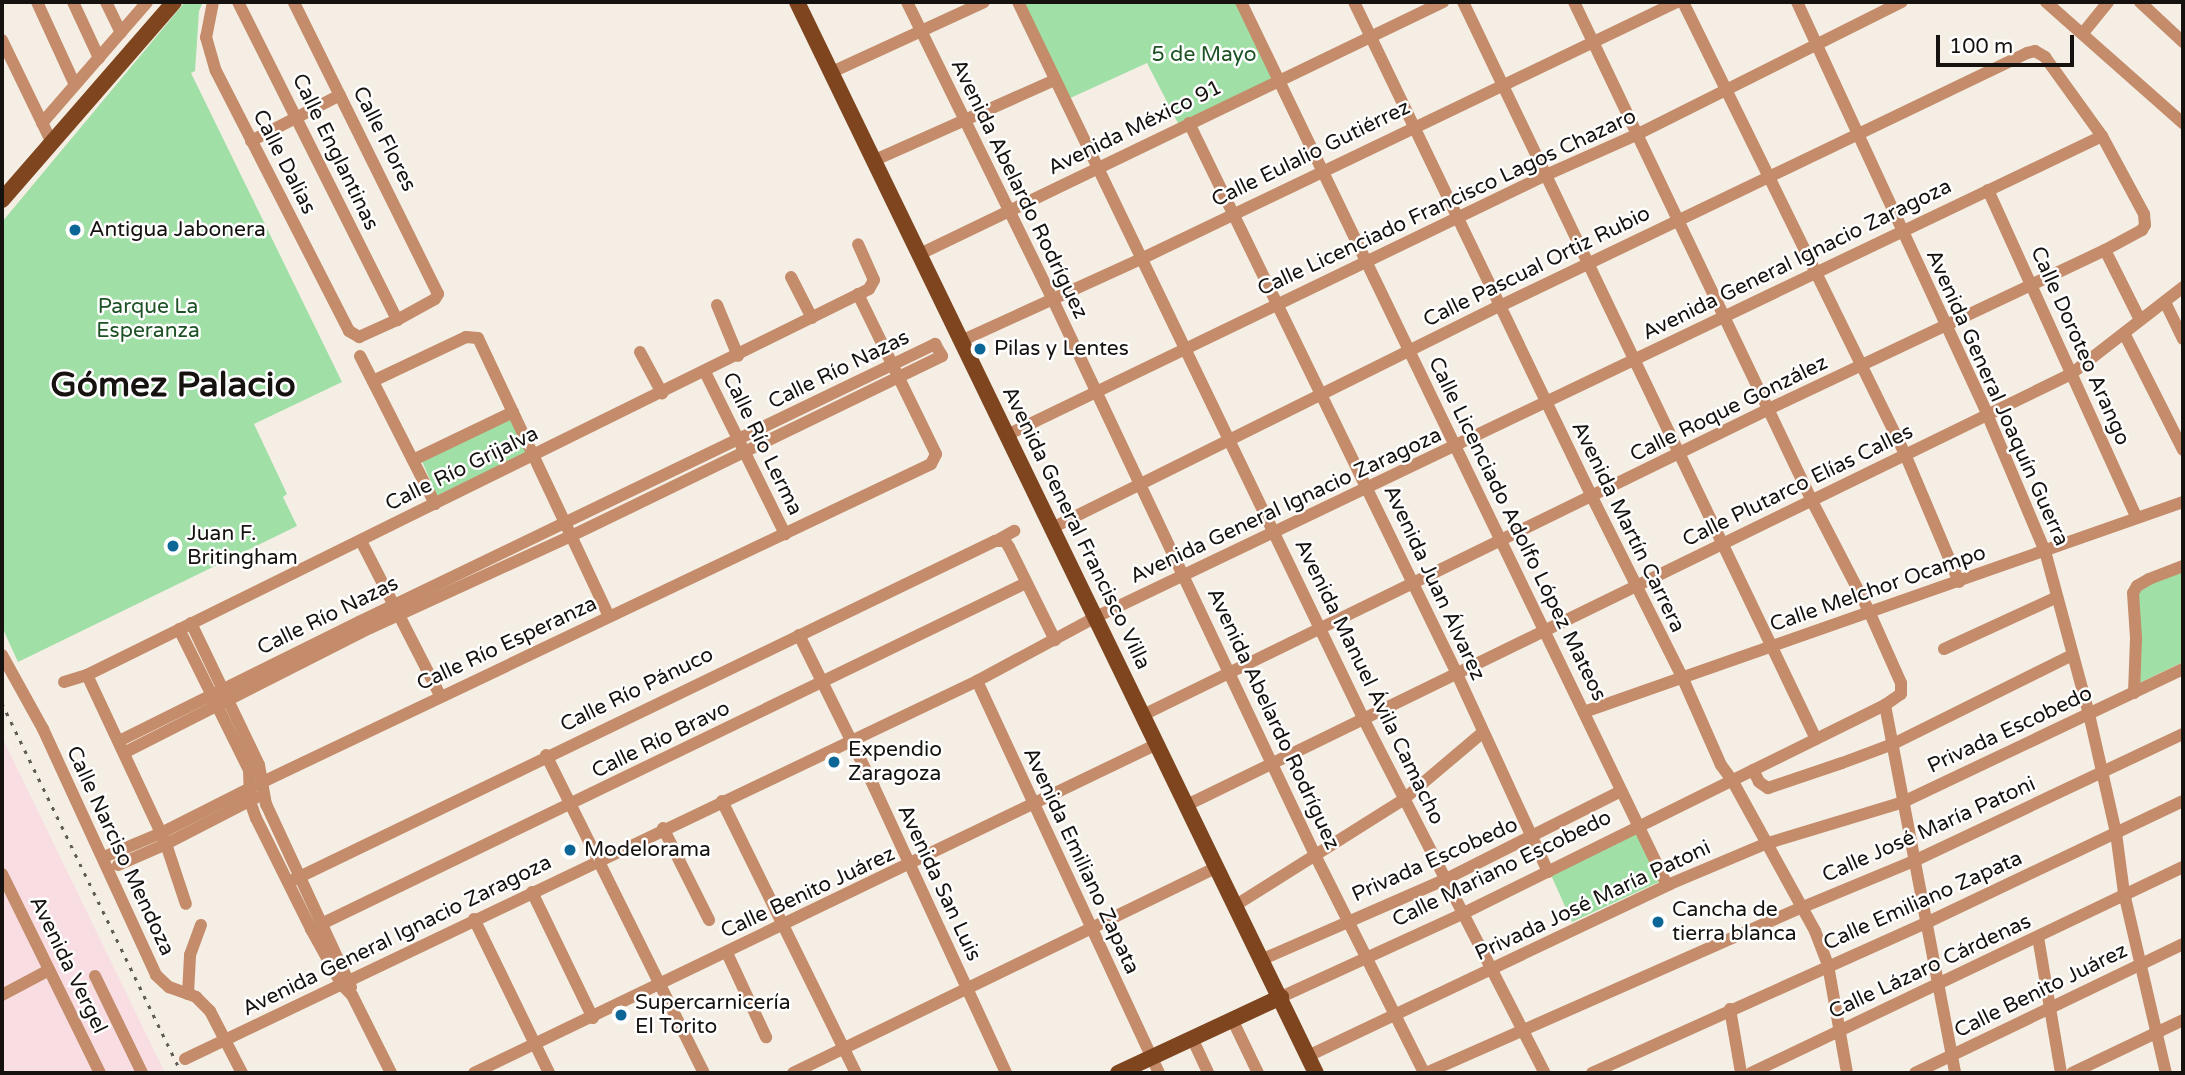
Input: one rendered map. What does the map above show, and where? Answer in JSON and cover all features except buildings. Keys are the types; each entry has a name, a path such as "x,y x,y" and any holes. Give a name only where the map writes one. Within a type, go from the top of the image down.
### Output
{"main road":[{"path":"2,200 174,2"},
{"name":"Avenida General Francisco Villa","path":"797,2 1281,997 1315,1073"},
{"name":"Calle Mariano Escobedo","path":"1118,1073 1281,997"}],"street":[{"path":"37,2 75,85"},
{"path":"73,2 99,58"},
{"path":"106,2 121,33"},
{"path":"42,123 147,2"},
{"name":"Calle Dalias","path":"213,2 207,22 209,52 251,141 351,334 364,336 397,320"},
{"name":"Calle Englantinas","path":"238,2 397,320"},
{"name":"Calle Flores","path":"294,2 438,293 435,299 397,320"},
{"name":"Avenida Abelardo Rodríguez","path":"907,2 1053,300 1314,853 1425,1073"},
{"path":"832,72 984,2"},
{"name":"Avenida Manuel Ávila Camacho","path":"1018,2 1363,718 1545,1073"},
{"name":"Calle Licenciado Adolfo López Mateos","path":"1241,2 1667,885"},
{"name":"Avenida Martín Carrera","path":"1354,2 1545,402 1683,679 1709,740 1765,844 1803,907 1828,965 1847,1073"},
{"name":"Avenida México 91","path":"920,254 1443,2"},
{"path":"1463,2 1816,739"},
{"path":"1574,2 1812,501 1869,611"},
{"name":"Calle Eulalio Gutiérrez","path":"961,341 1141,259 1233,212 1677,2"},
{"path":"1683,2 1905,454 1959,582"},
{"name":"Avenida General Joaquín Guerra","path":"1797,2 1987,414 2045,551 2089,714 2116,833 2124,893 2166,1073"},
{"name":"Calle Licenciado Francisco Lagos Chazaro","path":"1007,436 1458,217 1638,134 1901,2"},
{"path":"2046,2 2183,123"},
{"path":"2082,33 2108,2"},
{"path":"2140,2 2183,42"},
{"path":"2,40 52,143"},
{"name":"Calle Pascual Ortiz Rubio","path":"1052,528 1320,393 2027,52 2041,53 2102,136"},
{"path":"875,160 1055,80"},
{"path":"251,141 340,95"},
{"name":"Avenida Juan Álvarez","path":"1189,123 1368,488 1548,872"},
{"name":"Avenida General Ignacio Zaragoza","path":"185,1059 851,738 976,681 1096,617 1457,447 1545,402 2102,136"},
{"name":"Calle Roque González","path":"1143,715 2142,230 2145,225 2144,214 2102,136"},
{"name":"Calle Doroteo Arango","path":"1988,190 2137,518"},
{"name":"Calle Río Grijalva","path":"64,682 87,675 858,295 873,285 858,244"},
{"path":"2105,250 2140,320"},
{"path":"791,277 812,318"},
{"name":"Calle Plutarco Elías Calles","path":"1187,806 2071,374 2183,288"},
{"path":"858,295 894,371"},
{"path":"2165,302 2183,339"},
{"path":"717,305 738,356"},
{"path":"2124,333 2183,448"},
{"path":"373,381 466,337 475,336 609,617"},
{"path":"640,352 662,393"},
{"path":"360,356 435,504"},
{"name":"Calle Río Nazas","path":"122,747 396,610 568,530 894,371"},
{"name":"Calle Río Esperanza","path":"118,865 259,787 441,697 928,466 935,460 936,454 894,371"},
{"name":"Calle Río Lerma","path":"705,372 785,534"},
{"path":"413,460 513,412"},
{"name":"Calle Melchor Ocampo","path":"1584,712 2183,502"},
{"name":"Calle Río Pánuco","path":"295,880 546,755 1005,538 1026,583"},
{"path":"361,541 441,697"},
{"path":"2134,693 2136,638 2133,593 2137,586 2149,579 2183,566"},
{"path":"1026,583 1055,639"},
{"name":"Calle Río Bravo","path":"317,927 1026,583"},
{"path":"1944,649 2057,597"},
{"name":"Calle Mariano Escobedo","path":"1281,997 1462,914 1885,705 1901,694 1901,683 1869,611"},
{"path":"185,626 226,694 259,765 259,787 250,801 295,880"},
{"path":"185,626 213,700 259,787 295,880 391,1073"},
{"name":"Avenida San Luis","path":"799,635 851,738 1006,1073"},
{"name":"Calle Narciso Mendoza","path":"2,655 43,729 156,975 169,987 188,994 210,1011 242,1073"},
{"path":"1753,770 1759,782 1768,788 1893,744 2072,655"},
{"name":"Privada Escobedo","path":"1903,802 2183,669"},
{"path":"87,675 164,838 186,904"},
{"name":"Avenida Emiliano Zapata","path":"976,681 1159,1073"},
{"path":"1885,705 1955,1073"},
{"path":"1236,905 1314,853 1404,799 1482,733"},
{"name":"Calle José María Patoni","path":"1425,1073 1914,861 2183,734"},
{"name":"Calle Benito Juárez","path":"474,1073 490,1070 536,1044 910,866 1157,744"},
{"path":"546,755 704,1073"},
{"name":"Privada Escobedo","path":"1262,958 1444,880 1533,838 1621,791"},
{"name":"Calle Río Esperanza","path":"104,857 164,838 250,801"},
{"path":"722,801 856,1073"},
{"name":"Calle Emiliano Zapata","path":"1592,1073 1926,923 2183,801"},
{"name":"Privada José María Patoni","path":"1308,1056 1667,885 1765,844 1903,802"},
{"path":"663,828 709,920"},
{"path":"793,1073 967,991 1217,867"},
{"name":"Calle Lázaro Cárdenas","path":"1751,1073 2183,867"},
{"name":"Avenida Vergel","path":"2,874 100,1073"},
{"path":"532,892 593,1018"},
{"path":"474,919 550,1073"},
{"path":"188,994 190,954 201,925"},
{"path":"2038,937 2061,1073"},
{"name":"Calle Benito Juárez","path":"1915,1073 2183,944"},
{"path":"727,953 766,1037"},
{"path":"2,995 49,970"},
{"path":"95,976 142,1073"},
{"path":"1730,1009 1741,1073"},
{"path":"1232,1019 1258,1073"},
{"path":"2072,1073 2183,1020"},
{"path":"1192,1038 1208,1073"}],"shaded area":[{"path":"2,737 165,1073 2,1073"}],"green space":[{"name":"Parque La Esperanza","path":"185,2 203,2 199,11 195,71 191,73 342,382 254,424 287,494 283,497 297,526 18,662 2,627 2,222"},
{"name":"5 de Mayo","path":"1019,2 1240,2 1278,81 1180,127 1147,63 1066,100"},
{"path":"514,415 532,452 438,498 421,459"},
{"path":"2183,568 2183,662 2137,684 2139,587"},
{"path":"1638,831 1661,881 1572,922 1551,875"}],"railway":[{"path":"2,703 182,1073"}],"place":[{"name":"Antigua Jabonera","path":"75,230"},
{"name":"Pilas y Lentes","path":"980,349"},
{"name":"Juan F. Britingham","path":"173,546"},
{"name":"Expendio Zaragoza","path":"834,762"},
{"name":"Modelorama","path":"570,850"},
{"name":"Cancha de tierra blanca","path":"1658,922"},
{"name":"Supercarnicería El Torito","path":"621,1015"}],"district":[{"name":"Gómez Palacio","path":"173,385"}]}
